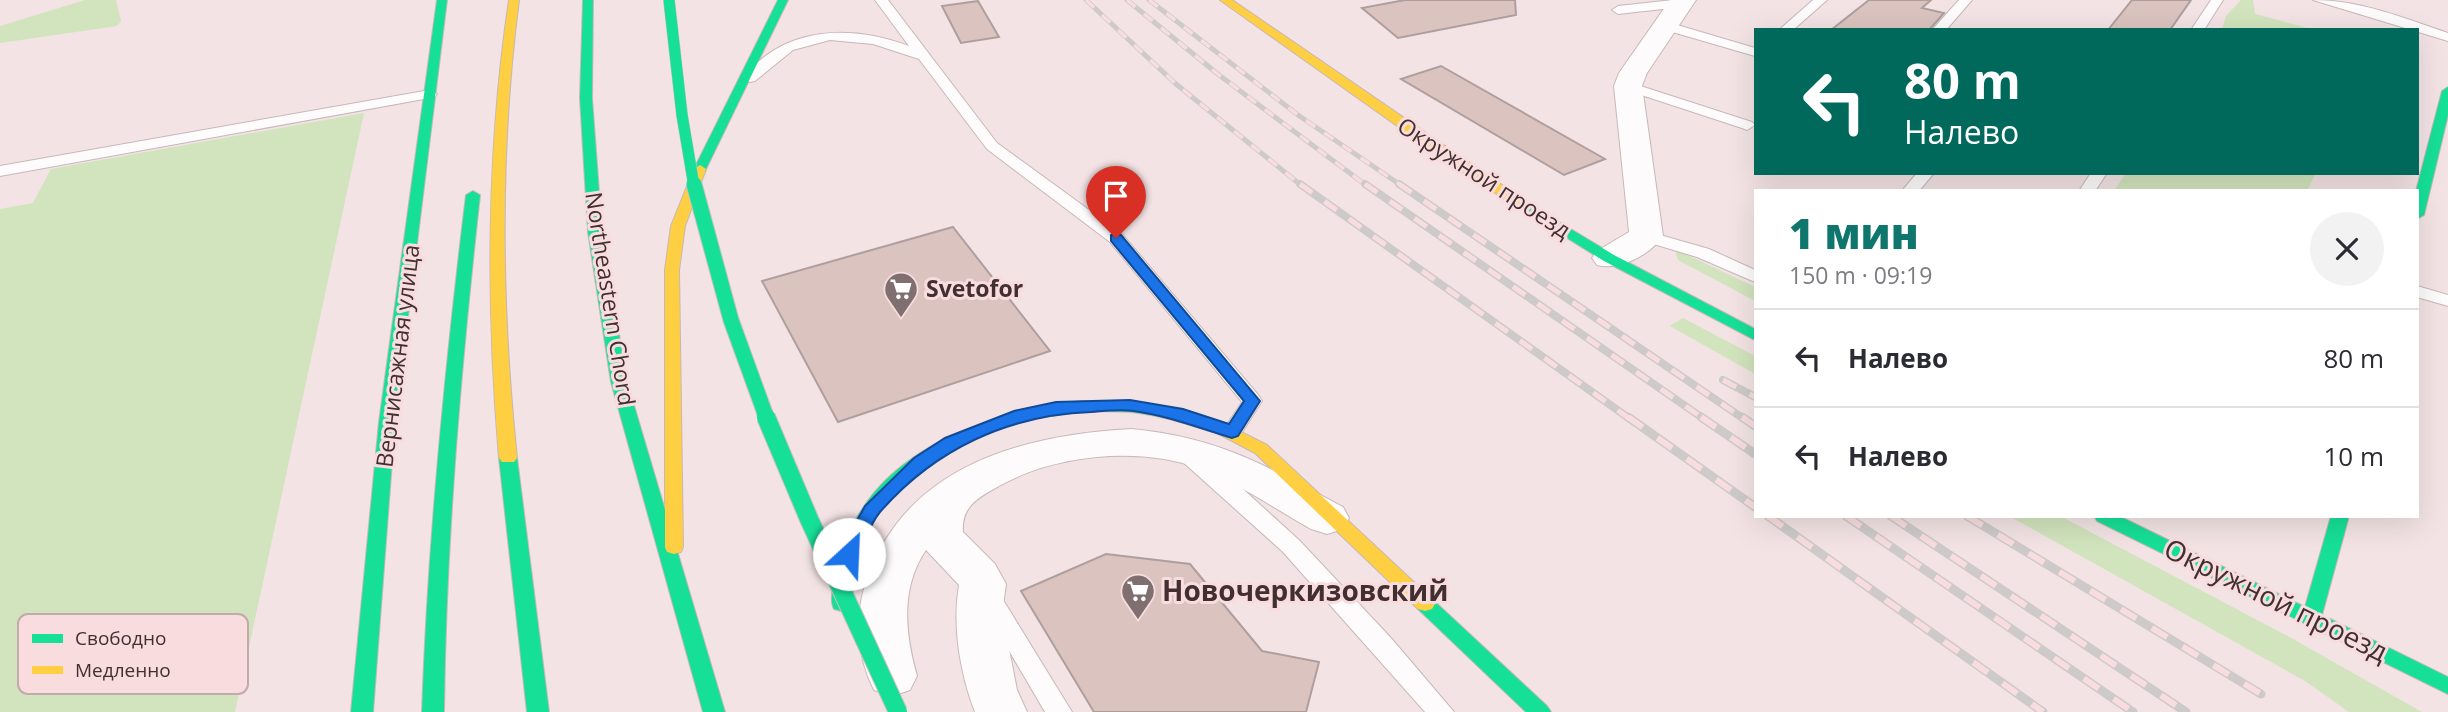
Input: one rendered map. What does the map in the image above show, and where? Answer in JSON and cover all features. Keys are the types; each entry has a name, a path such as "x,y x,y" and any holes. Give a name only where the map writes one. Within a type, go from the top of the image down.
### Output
{"main road":[{"name":"Вернисажная улица","path":"362,712 387,422 442,0"},
{"name":"Northeastern Chord","path":"588,0 586,99 595,232 620,382 714,712"},
{"path":"669,0 671,67 680,128 698,207 731,320 840,588 899,712"},
{"path":"674,573 672,270 678,226 695,176 783,0"},
{"name":"Окружной проезд","path":"1225,0 1419,137 1609,258 1754,334"},
{"path":"486,81 513,5"},
{"path":"513,5 499,114 494,257 503,416 538,712"},
{"path":"2419,207 2448,91"},
{"path":"433,712 434,633 449,396 474,183"},
{"path":"884,712 858,665 845,634 841,601 844,570 854,539 871,510 920,462 984,427 1056,408 1093,404 1142,407 1200,419 1232,432 1261,449 1349,529 1540,712"},
{"name":"Окружной проезд","path":"2107,518 2448,686"},
{"path":"2312,617 2339,518"}],"street":[{"path":"1609,258 1646,236 1628,86 1633,73 1677,9"},
{"path":"899,712 882,627 884,597 893,569 907,542 927,518 951,496 1009,463 1041,452 1109,442 1176,447 1237,468 1349,529"},
{"path":"951,496 940,524 941,538 979,576 983,584 978,613 992,690 1001,712"}],"lane":[{"path":"881,0 992,146 1116,238 1252,401 1232,432"},
{"path":"1788,28 1821,0"},
{"path":"1940,28 1966,0"},
{"path":"2198,28 2217,0"},
{"path":"2319,0 2368,11 2448,37"},
{"path":"1618,10 1677,9 1754,51"},
{"path":"736,95 760,67 779,52 820,38 855,35 877,38 921,55"},
{"path":"1628,86 1747,125"},
{"path":"0,171 430,94"},
{"path":"1912,189 1924,175"},
{"path":"1646,236 1703,253 1754,277"},
{"path":"2419,292 2448,301"},
{"path":"1176,447 1226,484 1329,586 1441,712"},
{"path":"983,584 1059,712"}],"green space":[{"path":"85,0 116,0 121,21 117,26 0,43 0,26"},
{"path":"2241,0 2253,0 2255,14 2308,28 2223,28 2226,16"},
{"path":"364,113 248,652 248,614 18,614 18,694 239,694 235,712 0,712 0,209 33,203 51,169"},
{"path":"2125,175 2315,175 2308,189 2115,189"},
{"path":"1675,249 1754,287 1754,300 1678,260"},
{"path":"1683,318 1754,355 1754,373 1670,326"},
{"path":"2013,518 2064,518 2293,639 2422,712 2349,712 2305,681"}],"building":[{"path":"1405,0 1515,0 1516,15 1398,38 1362,8"},
{"path":"1869,0 1931,0 1922,8 1944,13 1931,28 1834,28"},
{"path":"2132,0 2191,0 2171,28 2110,28"},
{"path":"978,1 999,37 961,43 942,6"},
{"path":"1441,66 1605,159 1564,175 1401,79"},
{"path":"953,227 1050,351 838,422 762,281"},
{"name":"Новочеркизовский","path":"1106,554 1190,564 1262,651 1319,662 1306,712 1094,712 1021,591"}],"railway":[{"path":"1086,0 1176,84 1302,186"},
{"path":"1127,0 1219,75 1367,186"},
{"path":"1149,0 1298,115 1402,186"},
{"path":"1300,184 1630,419"},
{"path":"1365,184 1704,419"},
{"path":"1399,184 1744,419"},
{"path":"1723,380 1754,396"},
{"path":"1628,417 1754,506"},
{"path":"1701,417 1754,453"},
{"path":"1742,417 1754,425"},
{"path":"1771,518 2043,712"},
{"path":"1849,518 2133,712"},
{"path":"1894,518 2186,712"},
{"path":"1970,518 2261,694"}],"traffic: fast":[{"path":"362,712 387,422 442,0"},
{"path":"588,0 586,98 595,232 619,382 714,712"},
{"path":"669,0 689,161 710,253 731,320 754,387 809,519 898,712"},
{"path":"700,169 783,0"},
{"path":"2419,207 2448,91"},
{"path":"433,712 437,582 446,453 473,195"},
{"path":"1524,205 1609,258 1754,334"},
{"path":"841,604 853,545 869,513 900,477 938,449 982,428 1031,414 1081,407 1131,407 1179,415 1223,429"},
{"path":"508,458 538,712"},
{"path":"2107,518 2448,686"},
{"path":"2312,617 2339,518"},
{"path":"1425,604 1540,712"}],"traffic: slow":[{"path":"508,458 496,286 496,229 500,114 514,0"},
{"path":"1225,0 1467,169 1524,205"},
{"path":"674,547 672,270 678,226 700,169"},
{"path":"1223,429 1261,449 1425,604"}],"place":[{"name":"Svetofor","path":"901,319"},
{"name":"Новочеркизовский","path":"1138,621"}],"route":[{"path":"849,554 854,539 871,510 920,462 951,442 1020,415 1093,404 1130,405 1183,414 1232,432 1252,401 1116,238"}]}
